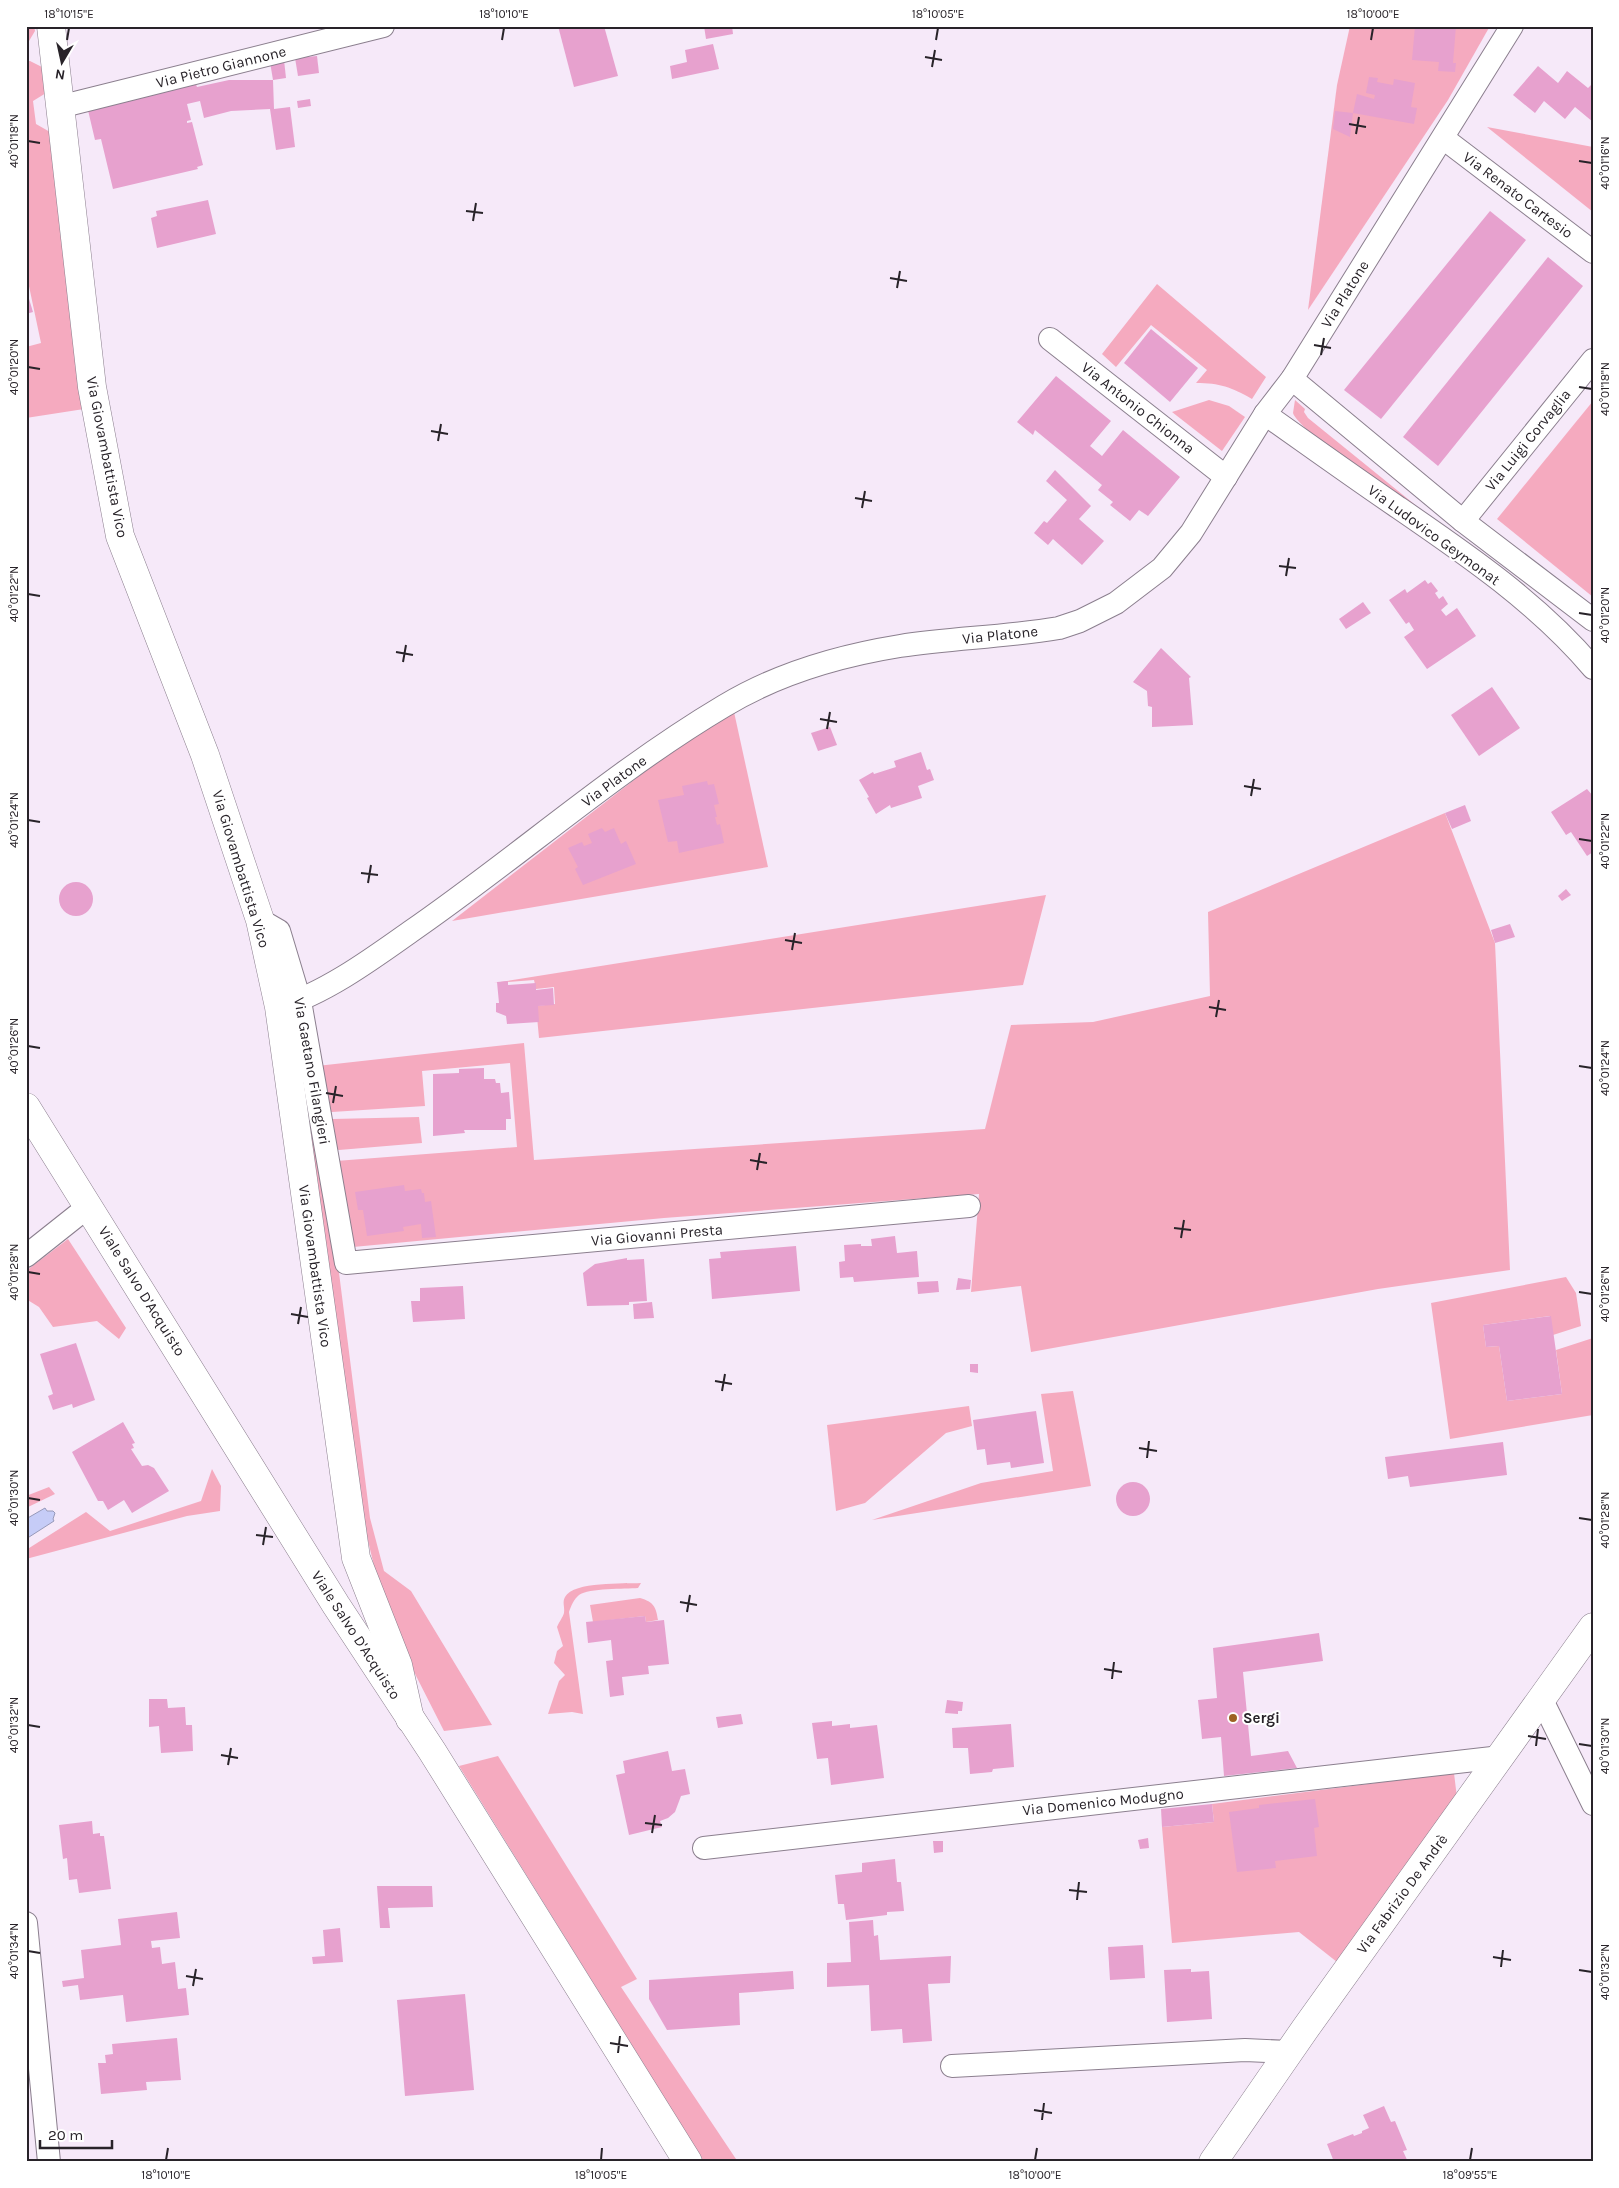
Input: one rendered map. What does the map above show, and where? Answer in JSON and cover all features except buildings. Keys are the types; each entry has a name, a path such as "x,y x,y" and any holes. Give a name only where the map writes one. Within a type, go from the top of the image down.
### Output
{"street":[{"name":"Via Giovambattista Vico","path":"51,26 92,387 120,536 205,755 290,1004 356,1558 398,1665 410,1719"},
{"name":"Via Pietro Giannone","path":"60,107 383,26"},
{"name":"Via Platone","path":"290,1004 374,957 459,898 563,818 669,741 725,705 773,681 824,662 899,646 1059,628 1080,621 1116,603 1162,568 1191,533 1265,414 1292,379 1512,26"},
{"name":"Via Renato Cartesio","path":"1443,138 1593,252"},
{"name":"Via Antonio Chionna","path":"1050,339 1226,477"},
{"name":"Via Luigi Corvaglia","path":"1463,521 1593,360"},
{"name":"Via Ludovico Geymonat","path":"1292,379 1463,521 1593,620"},
{"name":"Via Ludovico Geymonat","path":"1265,414 1481,567 1532,607 1568,640 1589,663"},
{"name":"Via Gaetano Filangieri","path":"290,1004 346,1263"},
{"name":"Viale Salvo D'Acquisto","path":"26,1107 336,1605 442,1768 688,2162"},
{"path":"26,1256 89,1206"},
{"name":"Via Giovanni Presta","path":"346,1263 969,1206"},
{"path":"336,1605 355,1584 356,1558"},
{"name":"Via Fabrizio De Andrè","path":"1213,2162 1289,2052 1593,1628"},
{"path":"1542,1700 1593,1804"},
{"name":"Via Domenico Modugno","path":"704,1848 1501,1757"},
{"path":"26,1923 49,2162"},
{"path":"952,2066 1245,2050 1289,2052"}],"shaded area":[{"path":"26,26 34,26 35,31 26,46"},
{"path":"1350,26 1490,26 1448,100 1308,310 1337,85"},
{"path":"26,61 42,67 46,93 33,101 36,124 50,132 84,409 26,418 26,347 41,343 26,272"},
{"path":"1487,127 1593,147 1593,212"},
{"path":"1157,284 1266,377 1252,399 1225,386 1196,383 1207,370 1151,325 1116,367 1102,354"},
{"path":"1209,400 1229,406 1245,417 1222,451 1172,412"},
{"path":"1295,400 1305,409 1304,412 1308,418 1477,555 1321,442 1302,425 1293,413"},
{"path":"1593,401 1593,597 1497,519"},
{"path":"734,712 768,867 452,921 683,742"},
{"path":"1445,813 1495,943 1510,1270 1378,1289 1031,1352 1021,1286 971,1292 979,1194 664,1218 353,1247 336,1161 517,1147 510,1063 422,1071 425,1106 332,1112 328,1112 317,1066 524,1043 534,1160 985,1129 1011,1025 1093,1022 1210,996 1208,912"},
{"path":"1046,895 1023,985 539,1038 536,1006 555,1004 554,987 536,989 534,980 494,983"},
{"path":"297,1022 336,1249 370,1518 384,1571 411,1591 492,1725 444,1731 409,1662 375,1570 364,1524 310,1153"},
{"path":"419,1117 422,1143 339,1150 332,1148 329,1121 333,1119"},
{"path":"68,1239 126,1328 119,1339 97,1321 53,1327 39,1307 26,1299 26,1271"},
{"path":"1566,1277 1576,1293 1581,1326 1553,1335 1550,1316 1483,1325 1486,1347 1499,1346 1507,1401 1562,1394 1556,1350 1593,1338 1593,1415 1450,1439 1431,1303"},
{"path":"1073,1391 1091,1486 872,1520 981,1483 1053,1471 1041,1394"},
{"path":"969,1406 972,1426 946,1433 865,1503 836,1511 827,1425"},
{"path":"212,1469 221,1486 220,1511 187,1516 26,1559 26,1550 86,1512 110,1531 201,1501"},
{"path":"49,1487 55,1494 26,1508 26,1496"},
{"path":"641,1583 638,1588 591,1591 576,1598 569,1612 583,1714 572,1712 548,1714 559,1681 565,1675 554,1663 557,1651 563,1646 557,1627 564,1613 565,1597 578,1588"},
{"path":"640,1598 654,1606 658,1620 646,1622 645,1616 593,1622 590,1605"},
{"path":"498,1756 637,1979 621,1987 738,2162 704,2162 459,1766"},
{"path":"1454,1773 1457,1798 1337,1962 1299,1932 1172,1943 1162,1827 1214,1822 1212,1804"}],"water":[{"path":"45,1508 47,1511 55,1513 54,1521 26,1539 26,1519"}],"place":[{"name":"Sergi","path":"1233,1718"}]}
